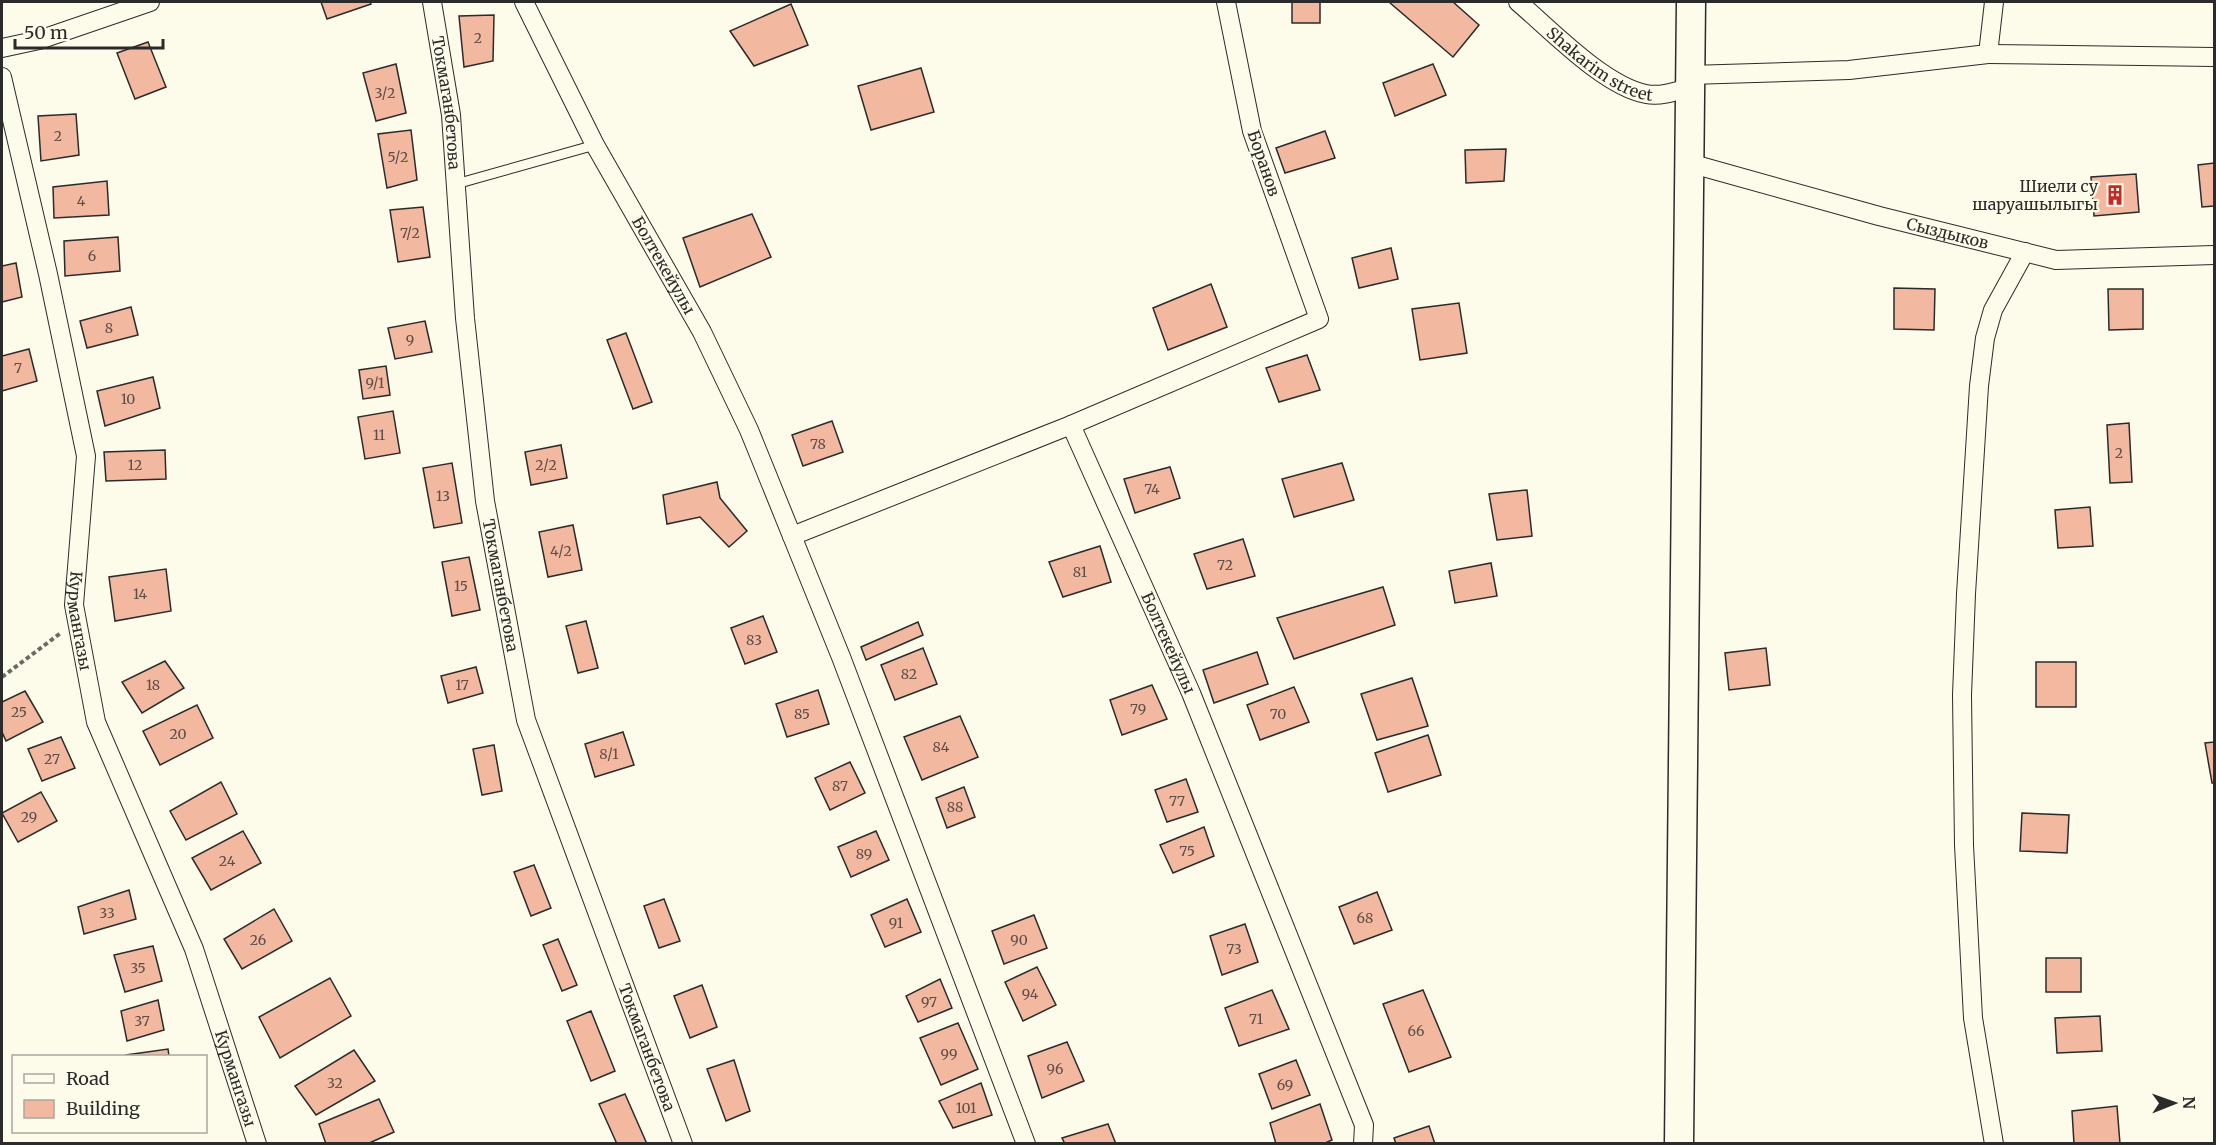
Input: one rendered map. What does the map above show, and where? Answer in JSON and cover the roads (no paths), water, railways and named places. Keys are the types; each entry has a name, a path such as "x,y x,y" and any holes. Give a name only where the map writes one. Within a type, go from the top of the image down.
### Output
{"main road":[{"path":"1679,1143 1691,2"}],"street":[{"path":"2,48 39,40 150,2"},
{"name":"Токмаганбетова","path":"432,2 451,115 465,318 485,501 526,720 683,1143"},
{"name":"Болтекейулы","path":"524,2 595,145 702,332 750,430 841,657 1026,1143"},
{"name":"Боранов","path":"1071,425 1319,319 1252,131 1226,2"},
{"name":"Shakarim street","path":"1518,2 1592,66 1622,87 1647,95 1668,94 1691,81 1849,70 1988,54 2214,57"},
{"path":"1988,54 1994,2"},
{"name":"Курмангазы","path":"2,77 48,274 86,456 74,605 96,722 194,949 256,1143"},
{"name":"Сыздыков","path":"1689,163 1879,216 2056,260 2214,255"},
{"path":"1994,1143 1973,1018 1964,845 1962,695 1979,386 1985,338 1993,310 2025,252"},
{"path":"792,536 1013,446 1071,425"},
{"name":"Болтекейулы","path":"1071,425 1195,704 1364,1125 1363,1143"}],"lane":[{"path":"456,184 595,145"}],"place":[{"name":"Шиели су шаруашылыгы","path":"2115,195"}]}
